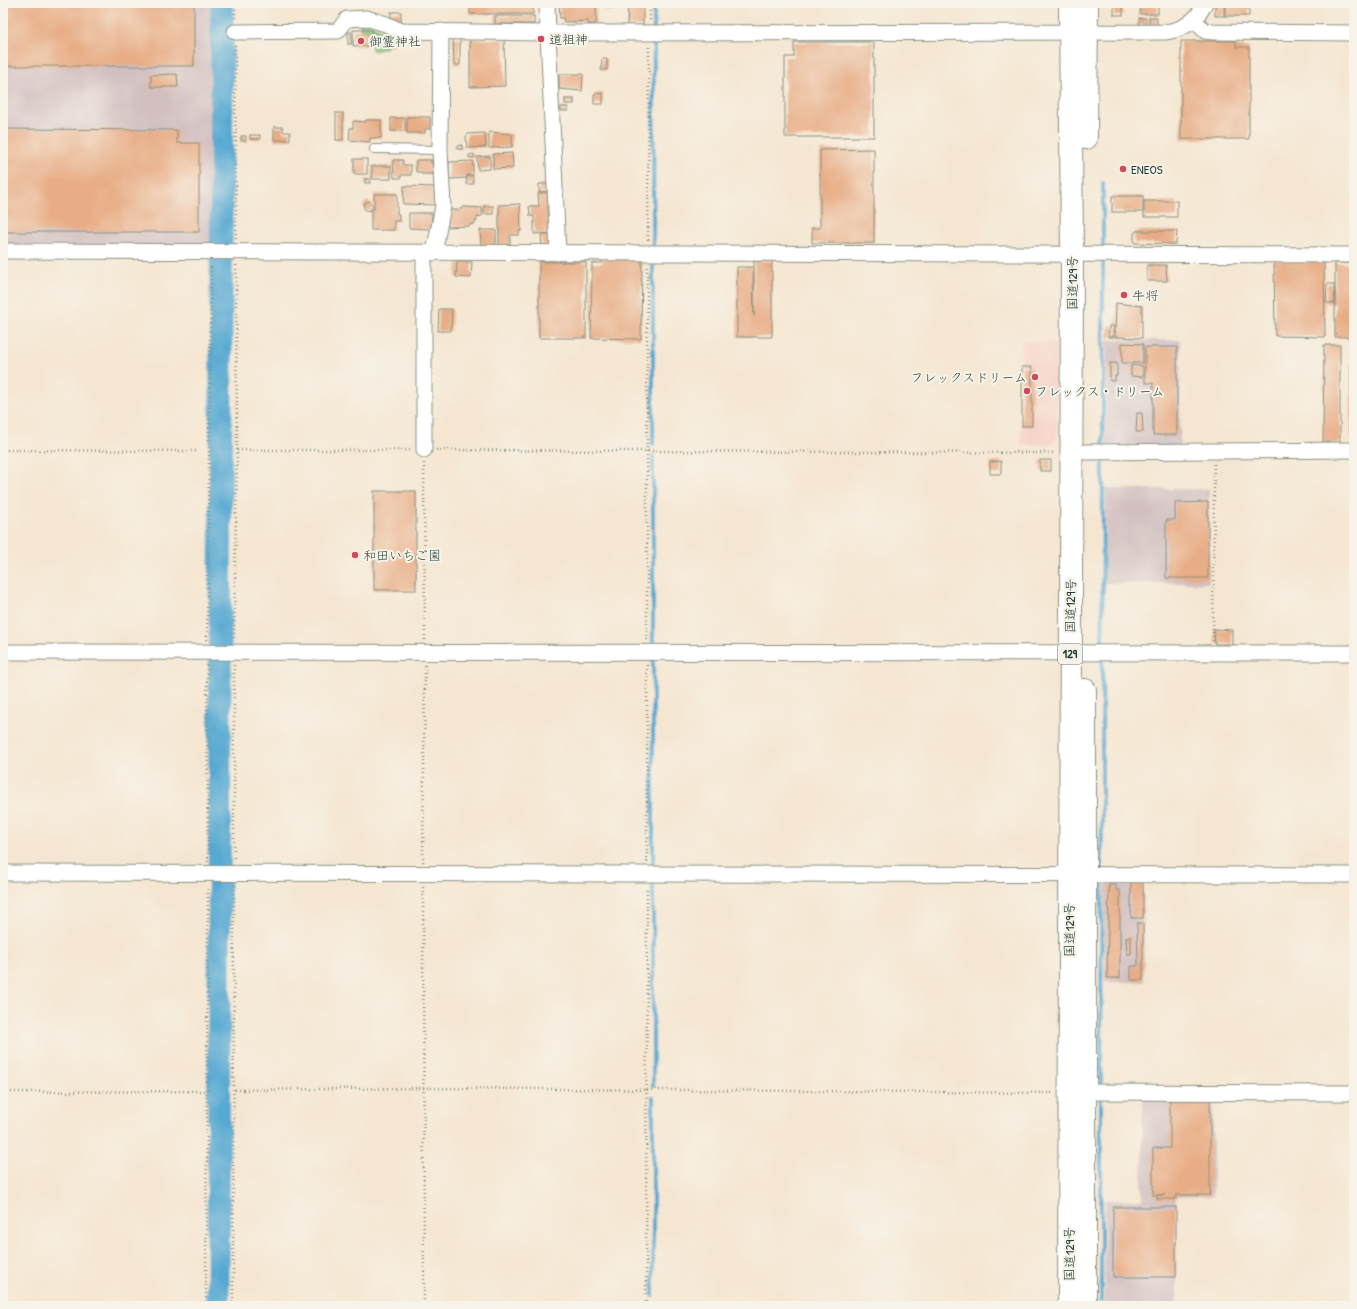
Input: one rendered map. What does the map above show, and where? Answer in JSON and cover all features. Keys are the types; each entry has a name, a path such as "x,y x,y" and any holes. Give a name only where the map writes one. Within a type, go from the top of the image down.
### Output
{"highway":[{"name":"国道129号","path":"1070,3 1078,33 1091,253 1090,1093 1085,1306"},
{"name":"国道129号","path":"1078,33 1087,3"},
{"name":"国道129号","path":"1069,1306 1090,1093"}],"street":[{"path":"547,3 558,253"},
{"path":"235,32 338,31 347,19 356,18 373,20 400,31 548,33 1165,32 1182,28 1194,20 1205,3"},
{"path":"1194,20 1205,31 1213,32 1354,33"},
{"path":"424,450 429,253 443,206 440,150 441,31"},
{"path":"3,251 429,253 1091,253 1354,255"},
{"path":"1091,452 1354,450"},
{"path":"3,652 1354,653"},
{"path":"3,873 232,872 1354,875"},
{"path":"1090,1093 1354,1093"}],"lane":[{"path":"374,149 440,150"}],"path":[{"path":"233,1306 234,1090 232,652 237,450 233,252 235,3"},
{"path":"646,1306 647,873 652,652 648,450 647,253 652,33 650,3"},
{"path":"206,1306 212,252"},
{"path":"3,450 200,451"},
{"path":"237,450 1091,452"},
{"path":"1212,653 1214,451"},
{"path":"234,1090 423,1088 1090,1093"},
{"path":"3,1092 207,1091"}],"shaded area":[{"path":"3,3 231,3 231,247 3,246"},
{"path":"1106,340 1180,340 1180,447 1106,445"},
{"path":"1021,342 1056,343 1057,438 1049,445 1021,444"},
{"path":"1106,489 1209,489 1209,583 1105,583"},
{"path":"1143,876 1144,982 1105,982 1104,877"},
{"path":"1143,1095 1213,1096 1213,1196 1176,1197 1177,1306 1104,1306 1105,1200 1142,1200"}],"green space":[{"path":"360,22 367,23 398,37 399,41 376,51 372,50 372,43 376,43 376,33 373,33 372,30 360,29"}],"building":[{"path":"3,3 194,3 194,66 3,66"},
{"path":"470,3 533,3 533,14 470,14"},
{"path":"559,3 596,3 596,24 588,24 588,21 564,22 563,18 560,18"},
{"path":"608,3 625,3 625,8 608,8"},
{"path":"628,3 643,3 643,26 627,26"},
{"path":"1114,3 1123,3 1123,15 1114,15"},
{"path":"1140,3 1158,3 1158,14 1140,14"},
{"path":"1215,3 1224,3 1224,16 1215,16"},
{"path":"1225,3 1249,3 1249,16 1225,16"},
{"path":"391,12 401,12 401,23 391,23"},
{"path":"495,16 534,16 534,24 495,24"},
{"path":"1149,17 1157,17 1157,25 1149,25"},
{"path":"1139,18 1146,18 1146,25 1139,25"},
{"path":"353,30 372,30 372,34 376,34 376,43 371,43 371,46 353,46"},
{"path":"348,32 351,32 351,44 348,44"},
{"path":"453,38 460,38 460,65 454,65"},
{"path":"470,39 504,39 505,86 470,87"},
{"path":"1181,41 1236,41 1236,47 1249,47 1249,139 1181,139"},
{"path":"794,42 874,42 874,137 785,137 785,57 794,57"},
{"path":"602,59 607,59 607,70 601,70"},
{"path":"177,74 178,87 151,87 151,75"},
{"path":"559,74 583,74 582,91 559,89"},
{"path":"603,93 603,104 594,104 594,94"},
{"path":"565,99 574,99 574,104 565,104"},
{"path":"561,107 568,107 568,111 561,111"},
{"path":"336,113 343,113 343,140 336,140"},
{"path":"407,117 430,117 430,129 425,129 425,133 407,133"},
{"path":"391,118 405,118 405,131 391,131"},
{"path":"366,120 381,120 381,138 370,138 370,142 349,140 350,128 353,128 353,121 366,122"},
{"path":"274,127 283,127 283,132 290,132 290,140 274,140"},
{"path":"5,129 177,130 177,143 199,143 199,232 3,232 3,142 5,142"},
{"path":"489,132 512,134 512,147 489,148"},
{"path":"485,133 486,147 467,148 466,136 468,134"},
{"path":"250,135 260,135 260,139 250,139"},
{"path":"241,136 246,136 246,141 241,141"},
{"path":"462,145 462,149 457,149 457,146"},
{"path":"874,149 874,243 812,243 812,228 820,228 820,150"},
{"path":"512,153 513,168 493,169 493,154"},
{"path":"474,154 474,157 469,158 469,155"},
{"path":"490,156 490,169 478,170 477,157"},
{"path":"354,159 367,159 367,174 354,174"},
{"path":"393,160 403,160 403,165 411,165 411,175 401,175 401,178 394,178"},
{"path":"416,160 431,160 431,163 433,163 433,174 421,174 421,172 416,172"},
{"path":"473,161 473,175 467,175 467,178 449,179 449,162"},
{"path":"372,166 391,166 391,179 372,179"},
{"path":"467,176 473,176 473,184 466,184"},
{"path":"365,179 370,179 370,183 365,183"},
{"path":"539,184 550,184 550,191 539,192"},
{"path":"404,186 437,187 437,205 403,204"},
{"path":"538,193 551,193 552,233 534,234 534,216 530,216 529,206 539,206"},
{"path":"374,194 397,194 397,214 399,214 399,221 394,221 394,230 371,230 371,210 374,210"},
{"path":"1112,196 1143,196 1143,212 1112,212"},
{"path":"368,201 373,206 368,211 363,206"},
{"path":"1144,201 1177,201 1177,217 1144,217"},
{"path":"520,204 521,231 519,231 519,235 510,235 510,245 499,245 499,205"},
{"path":"484,206 493,206 493,214 484,214"},
{"path":"464,207 482,208 482,216 477,217 475,224 470,224 470,226 447,227 447,210 459,210"},
{"path":"409,213 432,213 431,229 409,228"},
{"path":"480,230 496,230 496,247 481,247"},
{"path":"1136,231 1177,231 1176,244 1134,243 1134,233"},
{"path":"541,235 552,235 552,245 542,246"},
{"path":"602,258 642,258 641,339 591,338 592,263 602,263"},
{"path":"1274,260 1324,261 1325,337 1275,336"},
{"path":"754,261 772,261 772,337 737,337 737,267 753,267 754,316"},
{"path":"457,262 472,262 471,278 456,277"},
{"path":"539,262 586,262 586,338 539,338"},
{"path":"1335,263 1354,263 1354,337 1335,337"},
{"path":"1147,265 1166,265 1167,281 1147,281"},
{"path":"1327,284 1334,284 1335,303 1326,303"},
{"path":"1116,303 1142,306 1142,338 1115,337"},
{"path":"439,309 452,309 451,331 438,331"},
{"path":"1109,326 1114,326 1113,337 1108,337"},
{"path":"1122,343 1143,344 1143,363 1122,363"},
{"path":"1324,345 1340,345 1340,444 1323,444"},
{"path":"1351,346 1354,346 1354,439 1351,439"},
{"path":"1145,347 1177,347 1177,435 1153,435 1153,383 1145,383"},
{"path":"1110,363 1117,363 1117,376 1115,376 1115,381 1110,381"},
{"path":"1131,365 1143,366 1143,377 1131,376"},
{"name":"フレックス・ドリーム","path":"1022,367 1032,367 1032,426 1022,426"},
{"path":"1137,413 1142,413 1143,432 1136,432"},
{"path":"1040,460 1051,460 1051,471 1040,471"},
{"path":"1001,461 1001,474 990,474 990,462"},
{"path":"374,491 416,491 416,590 374,590"},
{"path":"1208,502 1208,578 1166,578 1166,520 1175,520 1175,503"},
{"path":"1214,629 1232,630 1232,644 1215,644"},
{"path":"1131,881 1143,881 1143,918 1131,918"},
{"path":"1109,885 1116,885 1116,890 1120,890 1120,978 1107,978"},
{"path":"1137,923 1143,923 1143,980 1131,980 1131,966 1138,966"},
{"path":"1126,937 1131,937 1131,954 1127,954"},
{"path":"1170,1100 1210,1100 1210,1195 1176,1195 1176,1199 1157,1199 1157,1195 1153,1195 1153,1148 1170,1148"},
{"path":"1113,1207 1176,1207 1176,1277 1113,1277"}],"waterway":[{"path":"218,1306 222,3"},
{"path":"653,245 654,3"},
{"path":"1103,183 1103,251"},
{"path":"1103,257 1103,449"},
{"path":"653,258 653,444"},
{"path":"1101,1089 1103,455"},
{"path":"653,456 653,649"},
{"path":"653,656 653,864"},
{"path":"653,878 653,1085"},
{"path":"1101,1095 1101,1301"},
{"path":"653,1097 653,1296"}],"place":[{"name":"道祖神","path":"541,39"},
{"name":"御霊神社","path":"361,41"},
{"name":"ENEOS","path":"1123,169"},
{"name":"牛将","path":"1124,295"},
{"name":"フレックスドリーム","path":"1035,377"},
{"name":"フレックス・ドリーム","path":"1027,391"},
{"name":"和田いちご園","path":"355,555"}]}
